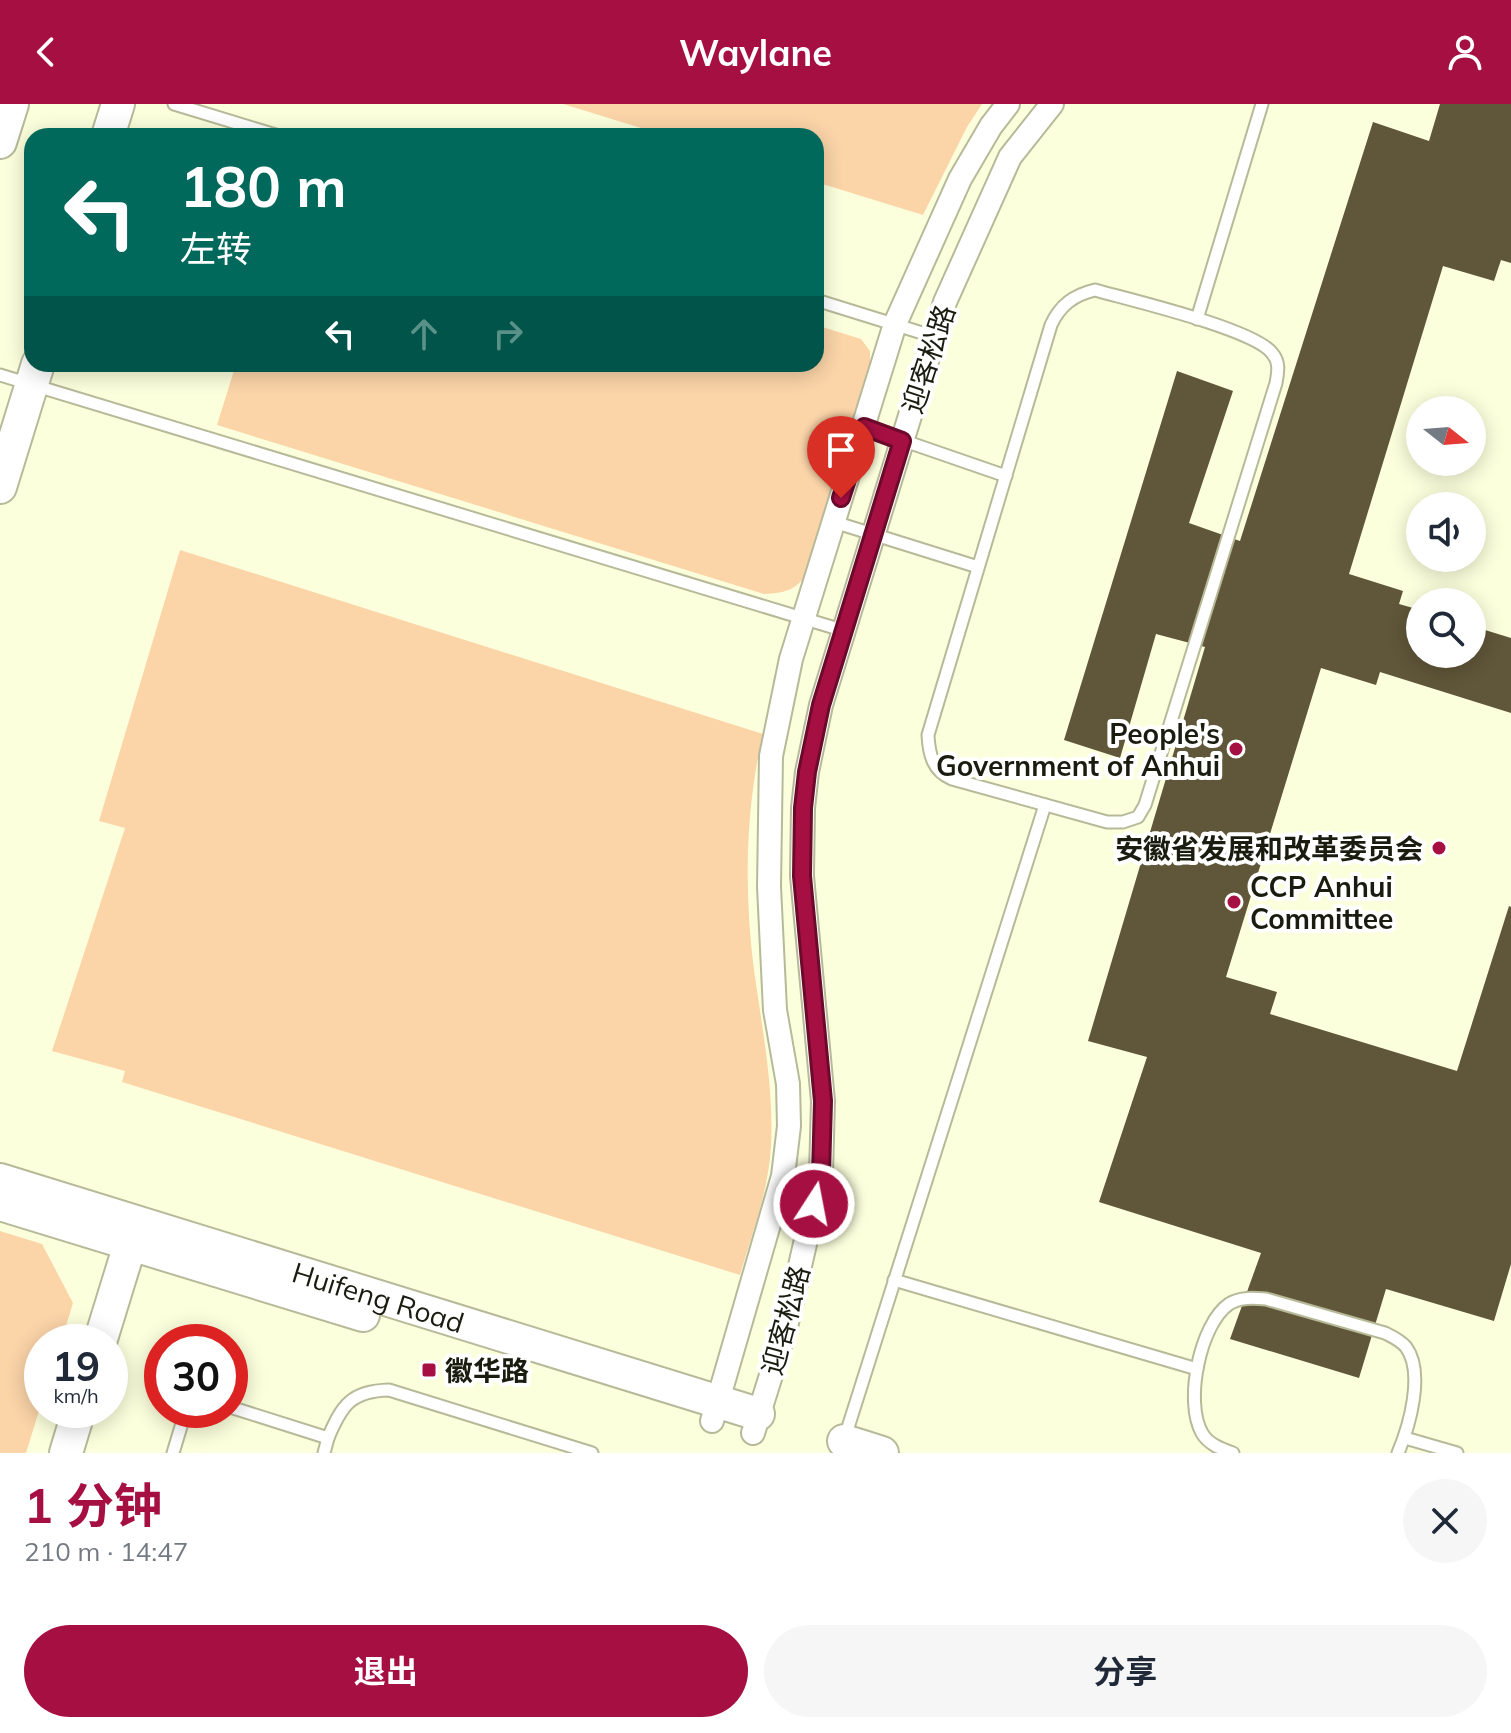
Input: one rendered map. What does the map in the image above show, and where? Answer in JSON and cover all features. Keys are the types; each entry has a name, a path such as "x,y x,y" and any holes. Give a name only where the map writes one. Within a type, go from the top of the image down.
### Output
{"street":[{"path":"0,142 12,104"},
{"path":"110,128 118,104"},
{"name":"迎客松路","path":"715,1411 783,1176 789,1126 788,1084 775,1010 769,887 771,756 791,659 895,324 960,179 991,126 1008,104"},
{"name":"迎客松路","path":"756,1424 786,1327 821,1174 823,1101 802,876 807,772 821,705 945,302 1010,157 1052,104"},
{"path":"0,487 35,374"},
{"name":"Huifeng Road","path":"0,1180 134,1233 756,1424"},
{"name":"Huifeng Road","path":"0,1204 134,1233"},
{"path":"106,1324 134,1233"},
{"path":"66,1453 74,1428"},
{"path":"842,1447 882,1453"}],"lane":[{"path":"174,104 253,128"},
{"path":"1197,319 1262,104"},
{"path":"1095,290 1197,319 1257,341 1274,354 1278,367 1276,383 1145,805 1138,817 1123,822 1107,822 947,777 938,770 930,753 928,735 1055,315 1066,303 1095,290"},
{"path":"824,302 935,337"},
{"path":"0,375 35,374 845,631"},
{"path":"864,427 1006,476"},
{"path":"834,522 978,567"},
{"path":"842,1447 1045,805"},
{"path":"894,1280 1197,1369"},
{"path":"1233,1453 1211,1443 1200,1430 1193,1399 1194,1377 1214,1320 1231,1303 1266,1299 1385,1333 1396,1338 1407,1349 1414,1368 1412,1406 1405,1438 1398,1453"},
{"path":"324,1453 337,1417 359,1394 389,1390 592,1453"},
{"path":"248,1413 328,1438"},
{"path":"173,1453 181,1428"},
{"path":"1405,1438 1457,1453"}],"shaded area":[{"path":"563,104 982,104 967,127 923,215 824,184 824,128 641,128"},
{"path":"824,327 861,339 870,351 870,367 808,573 794,587 777,593 764,594 217,425 234,372 824,372"},
{"path":"180,550 763,734 753,792 748,882 754,970 769,1079 771,1145 763,1194 740,1275 122,1082 125,1071 52,1051 125,828 99,821"},
{"path":"0,1231 42,1244 73,1303 67,1324 24,1324 24,1428 34,1428 26,1453 0,1453"}],"building":[{"name":"People's Government of Anhui","path":"1440,104 1511,104 1511,263 1501,260 1494,281 1443,266 1349,574 1403,591 1399,604 1406,606 1406,668 1486,668 1486,630 1511,638 1511,713 1380,672 1376,685 1321,668 1226,977 1277,992 1270,1014 1457,1071 1511,907 1511,1264 1494,1321 1386,1289 1359,1378 1230,1339 1261,1253 1099,1202 1147,1057 1088,1041 1205,647 1156,634 1120,758 1064,740 1177,371 1233,391 1189,523 1240,541 1373,122 1429,141"}],"place":[{"name":"People's Government of Anhui","path":"1236,749"},
{"name":"安徽省发展和改革委员会","path":"1439,848"},
{"name":"CCP Anhui Committee","path":"1234,902"},
{"name":"徽华路","path":"429,1370"}],"route":[{"path":"814,1204 821,1174 823,1101 802,876 807,772 821,705 902,441 864,427 841,498"}]}
